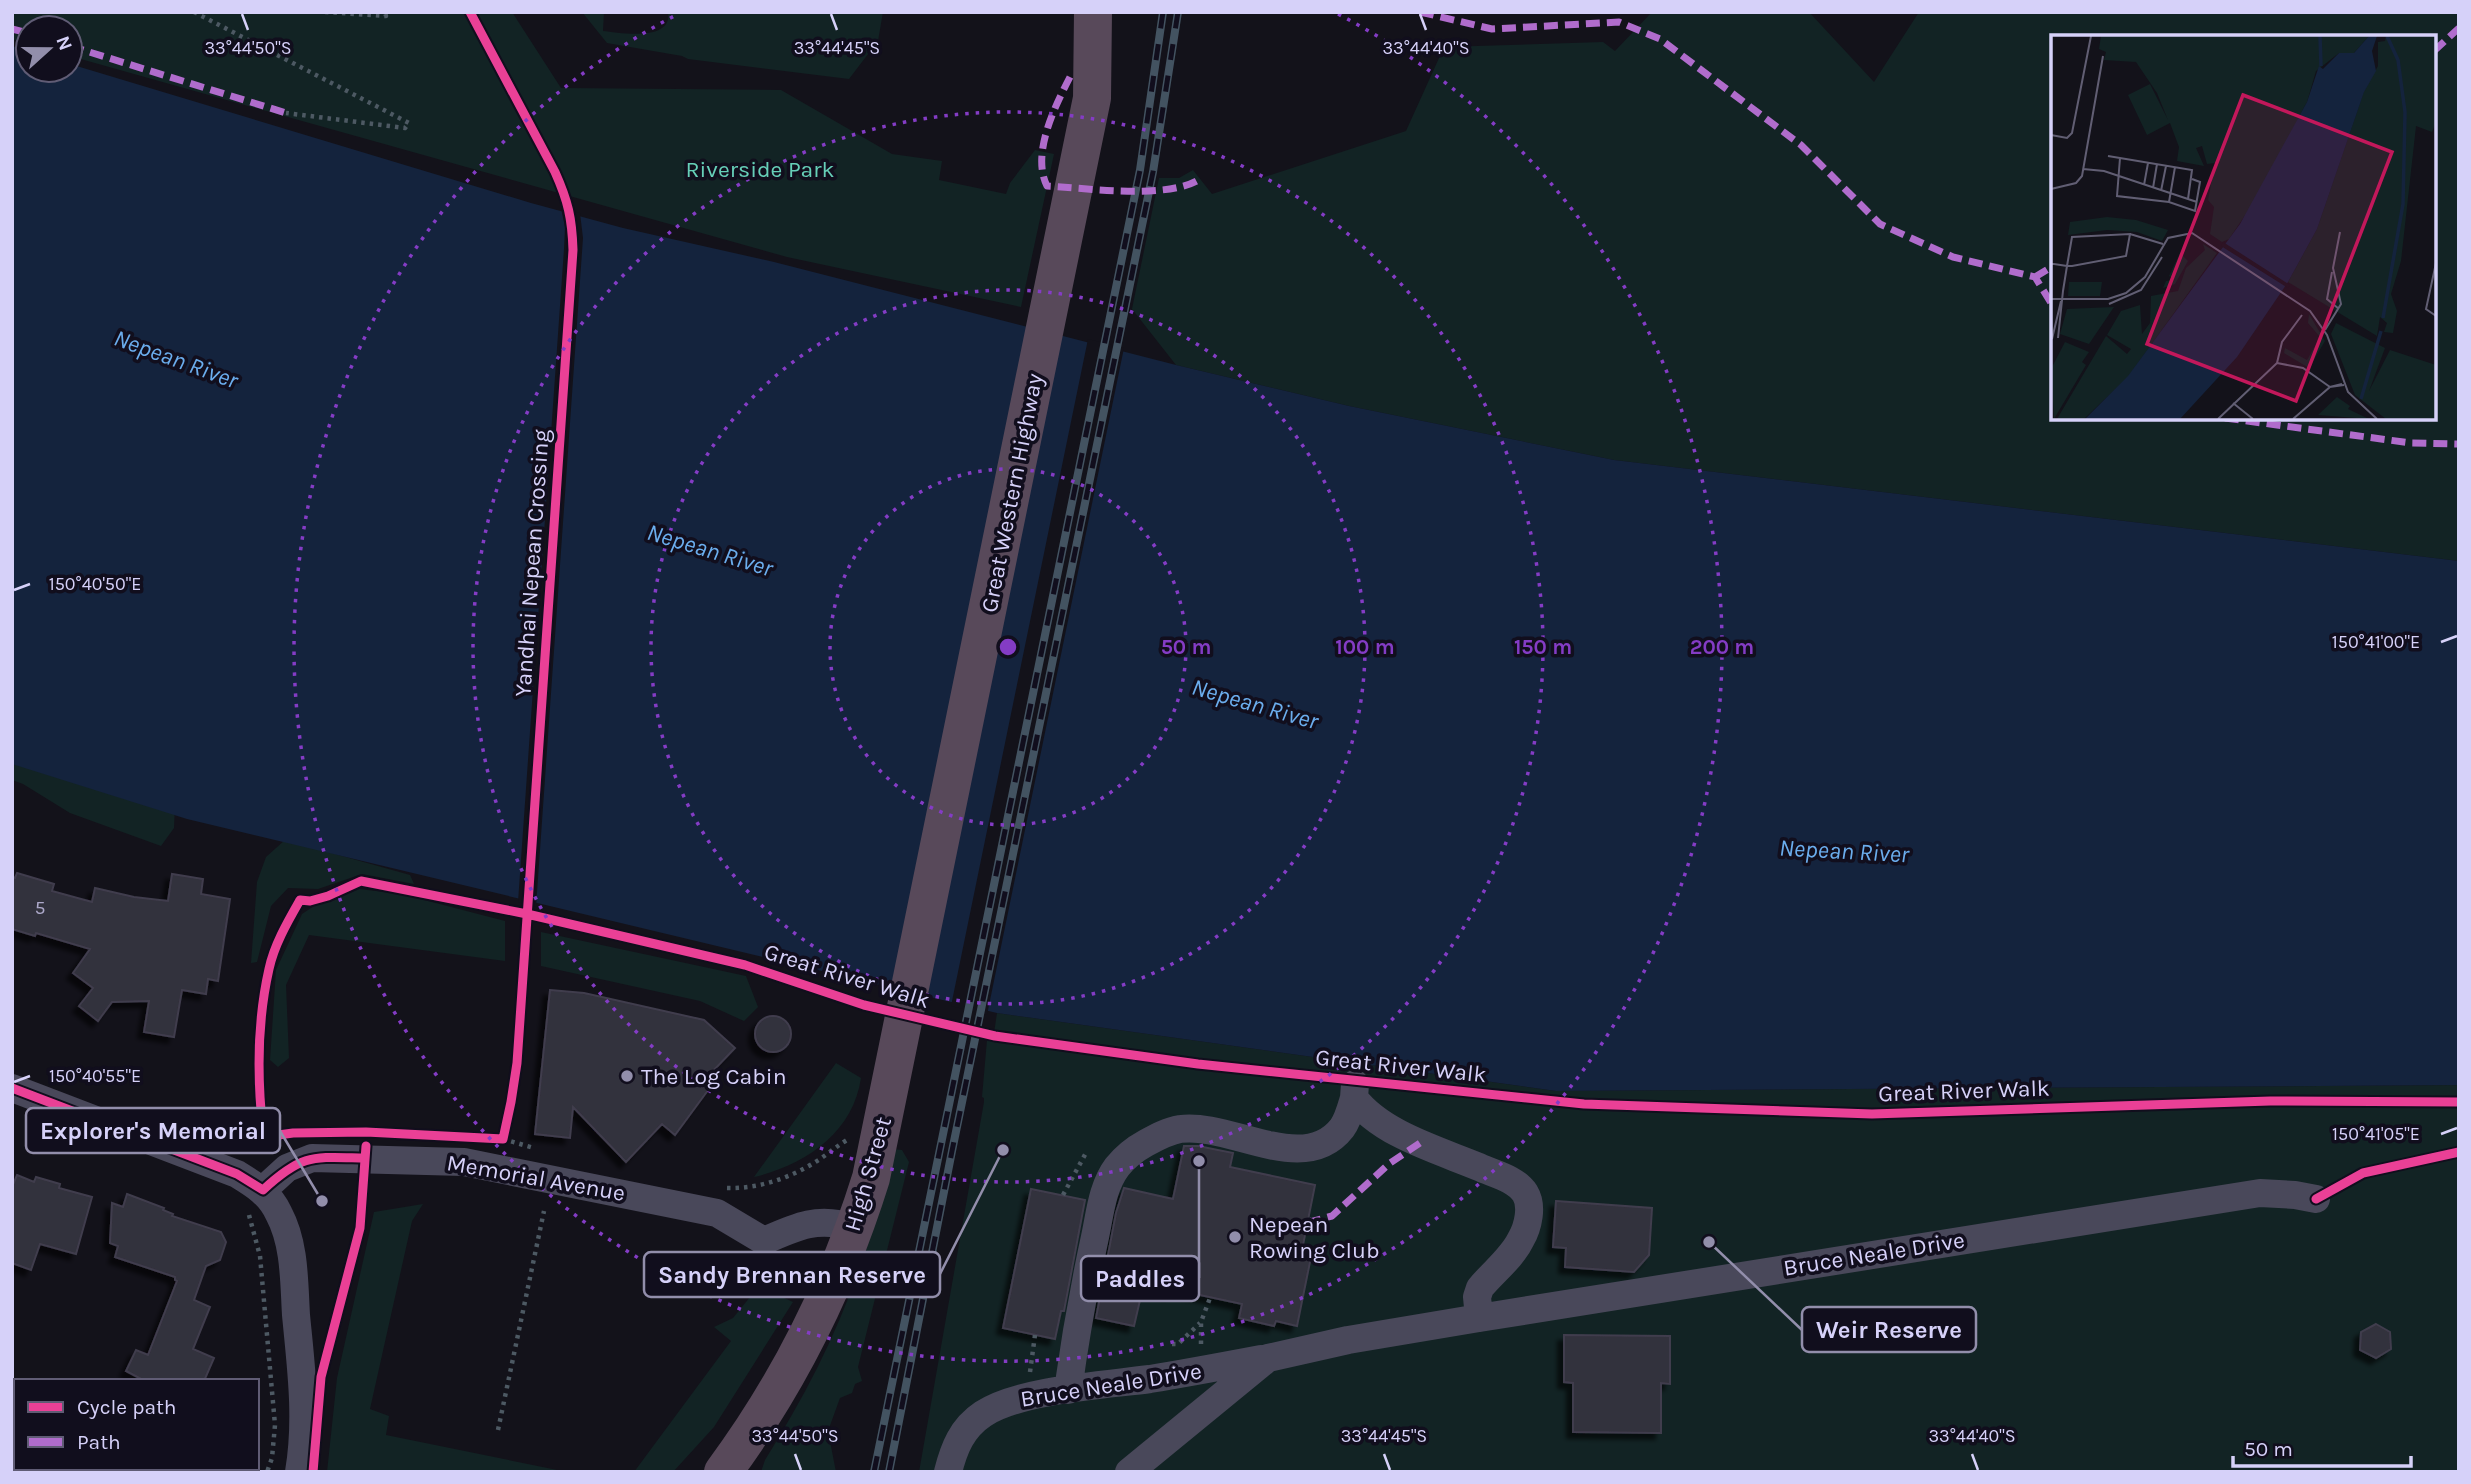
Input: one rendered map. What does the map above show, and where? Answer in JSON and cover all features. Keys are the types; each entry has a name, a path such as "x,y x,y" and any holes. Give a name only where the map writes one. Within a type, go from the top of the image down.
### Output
{"highway":[{"name":"Great Western Highway","path":"889,1095 1092,98 1093,12"},
{"name":"Great Western Highway","path":"1092,98 1103,83 1108,12"},
{"name":"High Street","path":"723,1472 763,1415 798,1355 826,1298 855,1228 871,1178 889,1095"}],"street":[{"path":"12,1088 237,1174 255,1201 280,1214 292,1259 304,1402 299,1472"},
{"path":"1068,1390 1086,1278 1104,1195 1117,1167 1128,1155 1155,1138 1182,1129 1212,1132 1286,1148 1306,1149 1317,1146 1335,1135 1343,1126 1355,1090 1364,1111 1377,1121 1420,1143 1511,1180 1528,1199 1525,1231 1516,1248 1480,1288 1477,1297 1479,1318"},
{"name":"Memorial Avenue","path":"255,1201 287,1168 312,1158 464,1162 717,1213 764,1241 794,1227 816,1222 825,1221 855,1228"},
{"name":"Bruce Neale Drive","path":"948,1472 959,1438 971,1423 995,1406 1026,1397 1205,1370 1348,1340 1479,1318 2260,1193 2316,1199"},
{"name":"Bruce Neale Drive","path":"1129,1472 1268,1358"}],"path":[{"path":"194,12 409,123 405,128 286,113"},
{"path":"325,12 386,16 385,12"},
{"path":"305,900 328,896 361,881 373,883"},
{"path":"503,1139 506,1126"},
{"path":"493,1138 542,1150"},
{"path":"716,1186 729,1189 747,1188 783,1178 820,1159 850,1139"},
{"path":"1063,1195 1087,1152"},
{"path":"255,1201 275,1425 272,1458 267,1472"},
{"path":"498,1430 544,1211"},
{"path":"1205,1370 1201,1350 1201,1322 1210,1297"},
{"path":"1172,1344 1178,1344 1201,1322"},
{"path":"1026,1397 1035,1335"}],"green space":[{"name":"Riverside Park","path":"12,12 512,12 561,88 781,90 892,154 942,161 939,180 1006,194 1010,183 1035,150 1054,154 1021,307 787,257 84,60 84,14 14,14 12,39"},
{"path":"582,12 604,12 603,31 644,34 662,28 667,22 668,12 883,12 878,41 849,79 688,59 607,43"},
{"path":"1652,12 1809,12 1874,82 1919,12 2459,12 2459,561 1614,460 1349,406 1176,365 1132,309 1159,178 1179,178 1193,170 1212,194 1406,131 1444,47 1603,42 1615,51"},
{"path":"12,759 175,805 174,828 161,846 70,813 12,780"},
{"path":"285,840 410,875 414,884 362,874 318,889 288,888 271,906 257,962 251,963 257,882 266,857"},
{"path":"359,889 401,894 505,921 505,961 309,935 286,985 289,1058 278,1067 270,1060 276,970 302,914 326,898 329,901"},
{"path":"541,932 746,976 758,1007 744,1021 700,1001 541,966"},
{"path":"997,1013 1556,1091 2459,1085 2459,1472 919,1472 984,1102 982,1097 987,1040 993,1040"},
{"path":"836,1063 861,1078 848,1115 824,1144 808,1155 773,1172 754,1177"},
{"path":"892,1149 902,1150 909,1162 858,1367 862,1381 855,1384 852,1393 840,1398 828,1431 836,1472 761,1472 765,1460 809,1383 846,1303 870,1235"},
{"path":"423,1204 412,1221 370,1409 389,1416 386,1435 567,1472 327,1472 337,1378 374,1212"},
{"path":"759,1286 793,1302 714,1427 673,1472 634,1472 731,1341 714,1327 733,1318"}],"water":[{"name":"Nepean River","path":"12,46 14,84 84,84 84,68 531,203 623,228 774,262 1176,365 1349,406 1614,460 2459,561 2459,1085 1556,1091 997,1013 187,819 12,764"}],"pier":[{"path":"561,208 580,213 583,238 536,907 518,902 564,249 565,227"},
{"path":"1088,339 1124,348 987,1015 951,1006"}],"building":[{"path":"17,873 54,884 52,891 92,902 95,888 168,901 172,874 203,879 201,894 230,899 218,981 208,979 206,994 182,990 174,1037 144,1032 149,1001 112,1002 98,1021 79,1006 93,988 73,973 90,949 12,929 12,877 15,878"},
{"name":"The Log Cabin","path":"550,990 584,993 704,1020 735,1048 711,1073 717,1078 675,1135 662,1124 626,1162 573,1107 570,1138 535,1134"},
{"path":"773,1016 786,1021 791,1034 786,1047 773,1052 760,1047 755,1034 760,1021"},
{"name":"Nepean Rowing Club","path":"1184,1146 1233,1153 1230,1167 1315,1185 1301,1255 1311,1257 1297,1326 1276,1321 1274,1326 1239,1318 1242,1304 1172,1289 1171,1293 1143,1287 1134,1326 1096,1318 1116,1213 1124,1188 1173,1199"},
{"path":"17,1175 34,1182 36,1177 60,1184 59,1188 92,1197 76,1254 40,1244 31,1270 12,1263 12,1187"},
{"path":"1031,1189 1085,1200 1064,1311 1061,1311 1055,1339 1003,1328"},
{"path":"127,1194 164,1208 163,1210 173,1214 172,1216 221,1232 226,1242 220,1260 206,1266 194,1300 210,1307 193,1349 214,1358 205,1379 141,1379 126,1371 136,1350 148,1355 177,1281 175,1277 115,1257 118,1246 110,1243 112,1203 123,1207"},
{"path":"1556,1201 1652,1208 1649,1255 1634,1272 1565,1267 1566,1248 1553,1247"},
{"path":"2376,1324 2390,1332 2391,1349 2376,1358 2360,1350 2361,1332"},
{"path":"1564,1335 1670,1336 1670,1384 1661,1383 1661,1433 1573,1432 1573,1383 1564,1382"}],"railway":[{"path":"874,1472 1140,170 1163,12"},
{"path":"889,1472 952,1151 1153,172 1178,12"}],"marked path":[{"path":"1420,12 1492,29 1619,22 1660,39 1801,145 1880,224 1953,257 2035,277 2051,303"},
{"path":"2436,49 2459,28"},
{"path":"84,50 286,113"},
{"path":"1070,77 1052,116 1043,145 1043,173 1047,186 1148,191 1186,185 1200,179"},
{"path":"2035,277 2051,267"},
{"path":"2240,420 2411,443 2459,444"},
{"path":"1308,1220 1310,1222 1332,1216 1390,1163 1420,1143"}],"cycle path":[{"name":"Yandhai Nepean Crossing","path":"263,1131 271,1136 366,1132 503,1139 511,1102 517,1063 573,250 568,210 555,172 470,12"},
{"name":"Great River Walk","path":"263,1131 259,1070 260,1030 265,989 274,951 300,900 310,901 328,896 361,881 527,914 745,965 864,1005 995,1036 1198,1064 1584,1104 1872,1114 2270,1101 2459,1102"},
{"path":"12,1088 237,1174 263,1190 299,1163 333,1157 365,1158"},
{"path":"313,1472 321,1377 360,1228 366,1146"},
{"path":"2316,1199 2363,1173 2459,1152"}],"place":[{"name":"The Log Cabin","path":"627,1076"},
{"name":"Sandy Brennan Reserve","path":"1003,1150"},
{"name":"Paddles","path":"1199,1161"},
{"name":"Explorer's Memorial","path":"322,1201"},
{"name":"Nepean Rowing Club","path":"1235,1237"},
{"name":"Weir Reserve","path":"1709,1242"}]}
